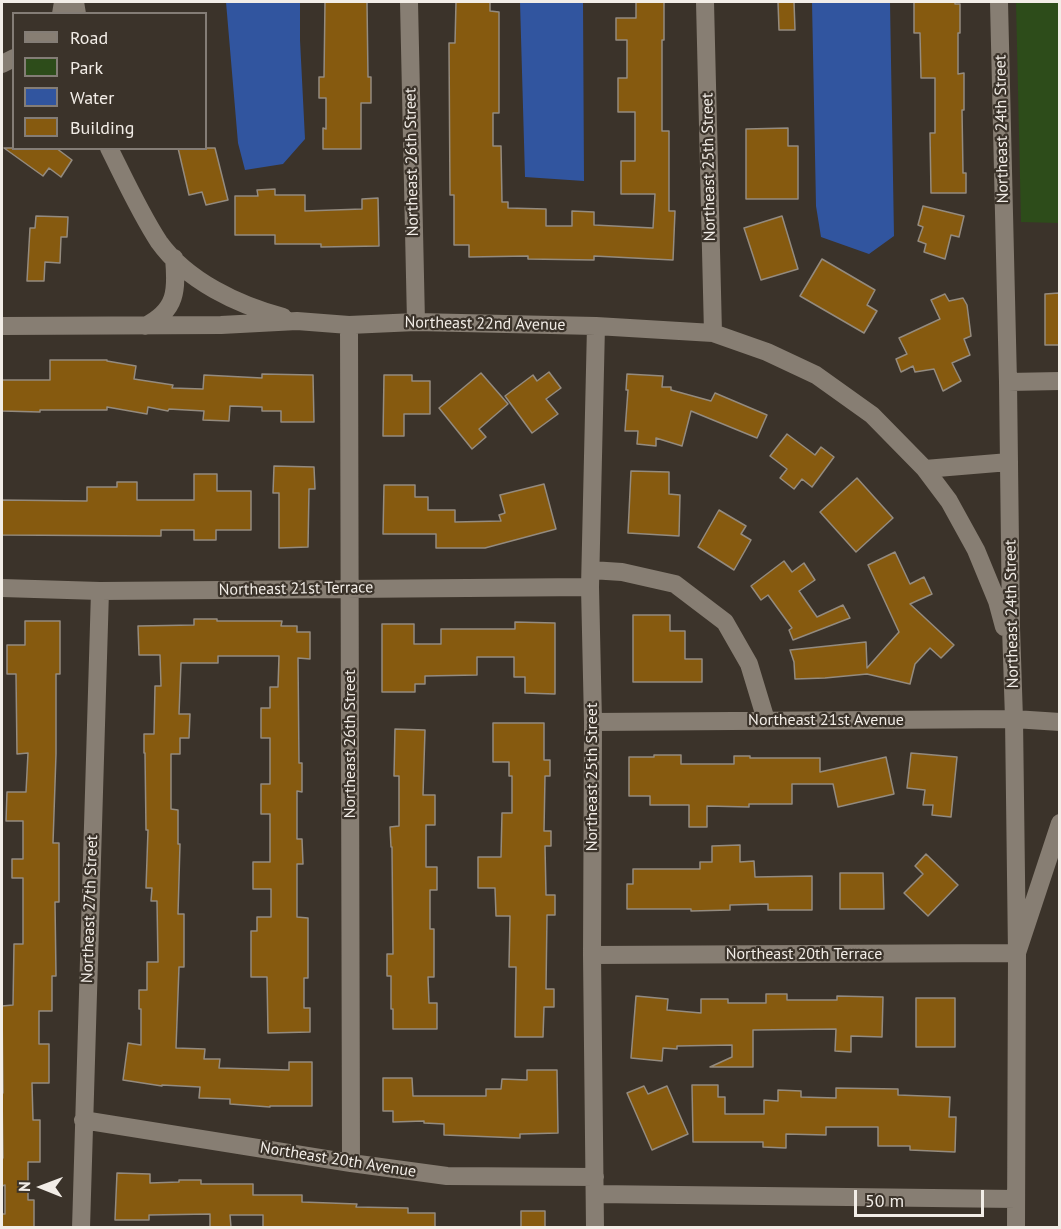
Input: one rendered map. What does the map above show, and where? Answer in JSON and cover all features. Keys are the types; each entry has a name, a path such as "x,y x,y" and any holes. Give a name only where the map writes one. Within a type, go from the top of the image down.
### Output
{"street":[{"name":"Northeast 26th Street","path":"408,2 416,322"},
{"name":"Northeast 25th Street","path":"705,2 713,333"},
{"name":"Northeast 24th Street","path":"999,2 1014,718 1017,953 1016,1227"},
{"path":"110,150 141,212 160,243 174,258 196,278 228,297 264,312 297,321"},
{"path":"146,326 169,308 175,289 174,258"},
{"name":"Northeast 22nd Avenue","path":"2,326 221,325 297,321 349,325 416,322 596,326 713,333 767,352 816,375 872,415 925,469 949,501 976,550 997,601 1013,676"},
{"name":"Northeast 26th Street","path":"349,325 351,1163"},
{"name":"Northeast 25th Street","path":"595,1227 591,578 596,326"},
{"path":"1008,382 1059,381"},
{"path":"925,469 1009,462"},
{"name":"Northeast 21st Terrace","path":"2,588 100,591 350,589 591,578 622,572 675,584 725,622 749,664 766,720"},
{"name":"Northeast 27th Street","path":"81,1227 100,591"},
{"name":"Northeast 21st Avenue","path":"593,722 1014,718 1059,722"},
{"path":"1017,953 1059,823"},
{"name":"Northeast 20th Terrace","path":"592,955 1017,953"},
{"name":"Northeast 20th Avenue","path":"83,1120 447,1176 595,1185 1016,1199"}],"green space":[{"path":"1016,2 1059,2 1059,223 1021,222"}],"water":[{"path":"226,2 300,2 305,139 283,164 245,170 238,143"},
{"path":"520,2 583,2 584,181 525,177"},
{"path":"812,2 890,2 894,236 869,254 821,237 816,206"}],"building":[{"path":"325,2 367,2 368,77 371,77 371,103 361,103 361,149 323,149 323,128 326,129 326,98 319,98 319,77 324,77"},
{"path":"456,2 490,2 490,11 499,12 499,113 493,113 493,146 501,146 502,202 508,202 508,208 546,209 546,226 572,226 572,211 594,212 594,225 653,228 655,194 621,194 621,161 635,161 635,112 618,112 618,78 627,78 627,40 616,40 616,18 636,18 636,2 664,2 662,131 669,131 669,211 675,211 673,260 594,256 594,260 528,259 528,256 469,257 469,245 454,245 454,195 450,195 449,43 455,43"},
{"path":"778,2 794,2 795,30 779,30"},
{"path":"914,2 960,4 958,74 964,73 963,173 966,173 966,193 931,193 930,133 935,133 935,78 921,78 920,33 914,33"},
{"path":"788,128 788,146 798,146 798,199 746,199 746,129"},
{"path":"4,148 59,150 72,160 61,177 49,168 43,176"},
{"path":"215,148 228,200 206,205 202,192 189,195 178,150"},
{"path":"275,189 275,195 305,195 305,211 362,209 362,199 378,198 379,246 321,247 321,244 275,244 275,235 235,235 235,196 258,196 257,190"},
{"path":"923,206 964,216 959,237 951,235 945,259 924,252 926,244 918,241 923,227 918,225"},
{"path":"36,216 68,217 67,237 61,237 60,263 45,262 44,281 27,281 30,228 35,228"},
{"path":"782,216 798,269 761,280 744,228"},
{"path":"822,259 875,290 867,305 877,311 864,333 800,296"},
{"path":"1059,293 1059,345 1045,345 1045,294"},
{"path":"945,294 949,301 963,298 967,305 971,336 964,339 970,355 952,363 961,381 943,391 934,369 915,372 913,366 901,372 896,359 907,354 899,338 940,319 931,300"},
{"path":"50,360 107,360 136,366 134,379 173,385 172,388 203,389 204,375 262,378 262,374 313,375 314,422 281,422 281,411 262,411 262,407 230,406 229,421 203,420 204,411 169,409 168,411 148,407 147,414 107,407 107,410 2,411 2,380 50,380"},
{"path":"549,372 561,388 546,399 558,414 532,433 505,396 533,375 537,381"},
{"path":"481,373 508,404 479,429 486,437 472,449 439,408"},
{"path":"627,374 663,376 662,387 671,387 671,390 711,401 715,393 767,415 757,438 691,411 682,446 656,438 656,446 637,444 638,431 625,431"},
{"path":"384,375 412,375 412,381 430,381 430,414 404,414 404,436 383,436"},
{"path":"787,434 815,455 821,447 834,457 812,487 802,479 794,489 780,478 787,469 770,456"},
{"path":"274,466 314,467 315,489 309,489 308,547 279,548 279,493 273,493"},
{"path":"631,471 669,472 669,494 680,495 679,536 628,533"},
{"path":"194,474 217,474 217,491 251,491 251,530 216,530 216,540 194,540 194,530 161,530 161,536 2,535 2,500 87,501 87,487 117,487 117,482 137,482 137,500 194,500"},
{"path":"857,478 893,518 856,552 820,512"},
{"path":"544,484 556,529 485,548 436,548 436,534 383,534 384,485 415,485 415,497 428,497 428,510 455,510 455,522 501,521 499,515 505,513 500,495"},
{"path":"719,510 746,526 741,534 751,540 734,570 698,547"},
{"path":"895,552 910,584 924,577 932,594 910,604 954,645 941,658 930,648 915,664 910,684 867,674 795,679 794,662 790,650 866,642 867,668 899,632 868,565"},
{"path":"784,561 792,572 804,563 815,580 799,591 817,617 843,605 850,618 793,640 789,630 792,628 768,595 761,600 751,586"},
{"path":"633,615 670,615 670,631 685,631 685,659 702,659 702,682 633,682"},
{"path":"194,619 282,621 281,626 297,626 297,632 310,632 310,659 298,658 299,763 302,763 302,792 297,791 297,839 302,839 303,864 297,864 297,917 308,918 308,978 304,978 304,1008 310,1008 310,1032 268,1033 267,977 251,977 251,931 257,931 257,917 271,917 271,889 253,889 253,862 270,862 270,814 261,814 261,784 270,784 270,738 261,738 261,708 270,708 270,687 278,687 279,656 218,656 218,663 181,663 179,714 190,714 189,738 180,738 180,754 171,754 171,809 178,810 178,844 180,844 178,914 184,914 184,967 179,967 176,1048 205,1049 204,1059 220,1059 219,1068 289,1070 289,1062 312,1062 312,1106 270,1107 230,1104 230,1099 199,1098 200,1087 162,1086 123,1080 128,1043 141,1045 139,990 147,990 147,962 158,962 157,901 151,901 152,888 146,888 148,830 146,830 144,734 154,734 155,686 161,686 160,655 139,655 138,626 194,625"},
{"path":"25,621 60,621 60,674 56,674 53,843 59,843 59,902 55,902 56,976 52,976 52,1011 39,1011 39,1044 49,1044 49,1083 32,1083 33,1120 40,1120 40,1162 28,1162 28,1200 34,1200 34,1227 2,1227 2,1214 5,1214 5,1185 2,1186 2,1006 13,1005 14,944 23,944 23,878 12,878 12,859 23,859 23,821 6,821 7,792 26,792 28,753 17,754 16,674 7,674 7,645 25,645"},
{"path":"515,622 555,623 555,694 525,693 525,677 514,677 514,657 477,657 477,675 425,676 425,684 415,684 415,692 382,692 382,624 414,624 414,644 441,644 441,629 515,629"},
{"path":"493,723 544,723 544,760 550,760 550,776 545,776 544,831 551,831 551,846 545,846 546,895 555,895 555,915 547,915 546,989 554,989 554,1007 544,1007 543,1037 515,1037 516,967 509,967 510,916 496,916 495,888 478,888 478,857 501,857 502,813 512,813 512,776 509,776 509,762 493,762"},
{"path":"395,729 425,730 423,795 435,795 435,825 426,825 426,867 437,867 437,890 430,890 430,929 434,929 434,977 428,977 429,1003 437,1003 437,1029 393,1029 391,976 387,976 387,954 393,954 390,827 399,826 399,776 394,776"},
{"path":"911,753 957,757 951,817 932,815 933,805 923,805 925,790 907,788"},
{"path":"654,755 681,755 681,764 734,764 734,756 820,758 820,772 886,757 894,794 838,807 833,784 792,784 792,804 749,804 749,807 707,806 707,827 689,827 689,805 650,805 650,796 629,796 629,757 654,757"},
{"path":"740,845 740,862 754,861 755,877 812,876 812,910 768,910 768,904 730,905 730,910 627,909 627,884 633,884 633,869 700,869 700,862 712,862 712,846"},
{"path":"926,854 958,885 928,916 904,893 923,874 915,866"},
{"path":"840,873 883,873 884,909 840,909"},
{"path":"766,994 787,994 787,1000 837,1000 837,996 883,997 882,1037 851,1036 851,1052 835,1051 836,1029 753,1030 753,1067 710,1067 732,1057 732,1045 663,1048 662,1061 631,1058 636,996 668,999 667,1010 701,1013 701,999 728,999 728,1003 766,1003"},
{"path":"916,998 955,998 955,1047 916,1047"},
{"path":"527,1070 557,1070 558,1133 520,1134 520,1138 444,1135 444,1124 424,1123 424,1121 393,1122 393,1111 383,1111 383,1078 412,1078 413,1096 486,1096 486,1089 501,1089 502,1079 527,1080"},
{"path":"692,1085 718,1085 718,1097 725,1097 725,1114 764,1114 764,1100 778,1101 778,1090 801,1091 801,1097 836,1098 836,1088 898,1089 898,1095 950,1097 949,1117 956,1117 955,1152 910,1150 910,1146 878,1146 878,1127 826,1127 826,1135 786,1134 786,1148 763,1147 763,1142 693,1142"},
{"path":"644,1086 648,1094 667,1086 688,1134 652,1150 627,1093"},
{"path":"117,1173 150,1174 150,1183 201,1180 201,1184 253,1184 253,1195 302,1195 302,1202 357,1204 356,1207 408,1208 408,1213 435,1213 435,1227 263,1227 263,1215 230,1215 231,1227 210,1227 210,1214 149,1215 149,1220 115,1220"},
{"path":"521,1211 545,1211 545,1227 521,1227"}]}
